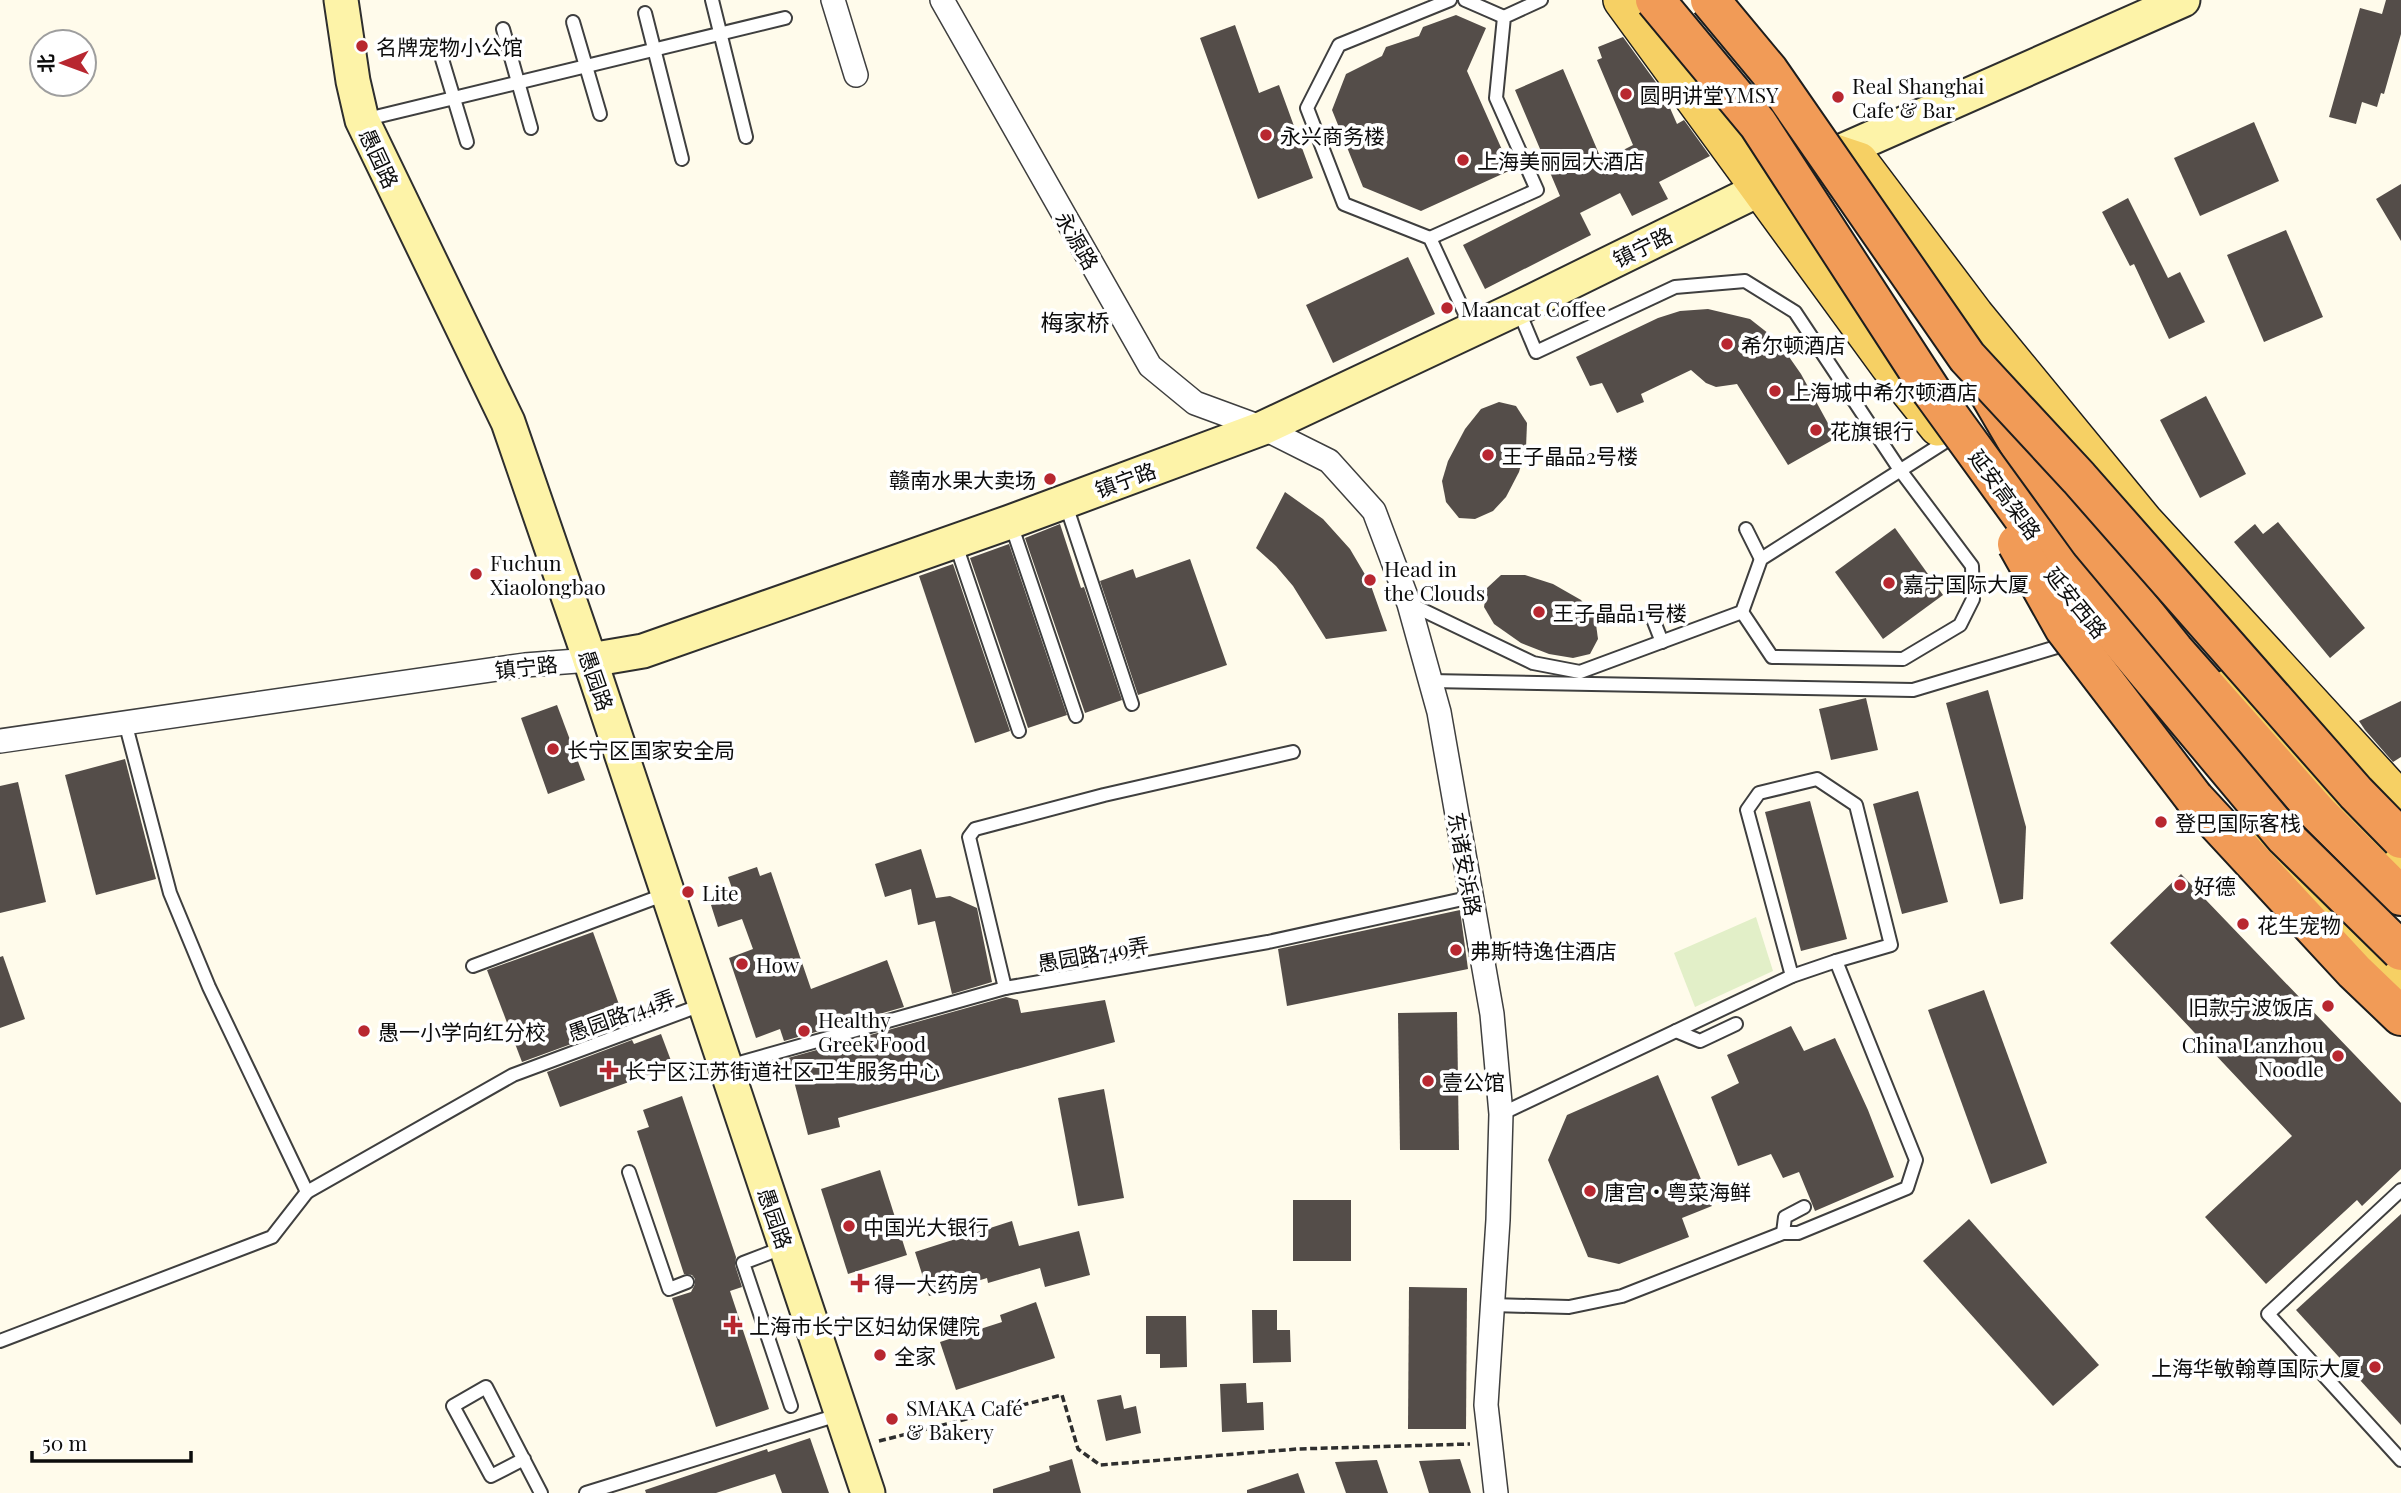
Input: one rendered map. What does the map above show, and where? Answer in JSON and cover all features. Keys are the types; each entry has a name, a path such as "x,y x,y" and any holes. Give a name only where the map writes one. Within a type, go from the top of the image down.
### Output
{"highway":[{"name":"延安高架路","path":"1656,0 1758,124 1932,392 2059,567 2285,837 2401,951"},
{"name":"延安高架路","path":"1710,0 1769,71 1967,357 2045,489 2174,650 2318,813 2401,896"},
{"path":"1967,357 2079,478 2356,793 2401,839"},
{"path":"1932,392 2064,628 2194,798 2354,971 2401,1016"}],"main road":[{"name":"延安西路","path":"1622,0 1890,367 2307,891 2401,985"},
{"path":"1729,0 1835,153 2020,431 2227,687 2401,858"},
{"path":"1835,153 1859,161 1975,315 2144,521 2401,801"},
{"path":"2150,591 2184,565"},
{"path":"2267,726 2300,693"}],"street":[{"name":"愚园路","path":"341,0 353,81 362,120 508,422 868,1493"},
{"path":"833,0 856,75"},
{"name":"永源路","path":"942,0 1150,366 1195,403 1263,428"},
{"name":"镇宁路","path":"0,741 525,665 590,660 643,651 1010,522 1263,428 1518,308 1835,153 2183,0"},
{"name":"东诸安浜路","path":"1263,428 1329,461 1374,511 1409,604 1438,712 1492,1014 1501,1114 1486,1405 1496,1493"}],"lane":[{"path":"712,0 718,33 746,137"},
{"path":"1450,0 1339,45 1307,108 1344,204 1430,238 1472,329"},
{"path":"1465,0 1504,17 1541,0"},
{"path":"645,13 682,159"},
{"path":"1430,238 1537,190 1496,98 1504,17"},
{"path":"362,120 785,18"},
{"path":"573,22 600,114"},
{"path":"503,29 531,128"},
{"path":"442,59 467,142"},
{"path":"1518,308 1536,352 1675,287 1745,281 1795,312 1900,470 1972,566 1973,599 1960,625 1903,659 1772,657 1742,612"},
{"path":"1409,604 1533,663 1580,672 1742,612 1761,559 1948,440"},
{"path":"1065,501 1132,704"},
{"path":"1010,522 1076,716"},
{"path":"1746,528 1761,559"},
{"path":"955,541 1019,731"},
{"path":"1651,614 1662,642"},
{"path":"1430,681 1913,690 2090,637"},
{"path":"0,1341 272,1237 307,1192 209,987 170,892 125,722"},
{"path":"1005,988 970,837 975,829 1104,795 1293,752"},
{"path":"1501,1114 1793,976 1891,945 1856,805 1817,779 1759,793 1747,810 1793,976"},
{"path":"473,965 666,894"},
{"name":"愚园路749弄","path":"725,1067 1005,988 1268,942 1472,897"},
{"path":"1492,1305 1569,1307 1622,1296 1783,1233 1798,1233 1907,1188 1916,1160 1836,961"},
{"name":"愚园路744弄","path":"307,1192 513,1075 704,1004"},
{"path":"1676,1031 1700,1041 1736,1024"},
{"path":"629,1172 669,1289 687,1282"},
{"path":"2401,1190 2268,1314 2401,1460"},
{"path":"1783,1233 1785,1216 1804,1207"},
{"path":"786,1247 741,1263 791,1406"},
{"path":"524,1459 491,1476 453,1406 486,1387 524,1459 541,1493"},
{"path":"586,1493 842,1414"}],"path":[{"path":"853,1447 1062,1395 1078,1449 1100,1465 1297,1449 1490,1443"}],"green space":[{"path":"1756,917 1773,971 1695,1007 1674,953"}],"building":[{"path":"2386,0 2401,0 2401,34 2384,94 2381,93 2377,107 2362,102 2356,124 2329,117 2360,8 2382,14"},
{"path":"1456,15 1486,28 1467,71 1511,170 1421,211 1363,187 1332,110 1346,74 1382,56 1386,47 1419,36 1423,27"},
{"name":"永兴商务楼","path":"1235,25 1259,93 1279,85 1313,178 1258,199 1200,38"},
{"path":"1623,37 1663,92 1677,124 1684,120 1710,156 1659,182 1668,199 1632,216 1620,193 1580,213 1591,235 1485,289 1463,245 1560,196 1515,90 1563,69 1602,161 1633,145 1597,60 1602,58 1598,47"},
{"path":"2254,122 2279,181 2200,216 2174,158"},
{"path":"2401,184 2401,241 2376,199"},
{"path":"2128,198 2168,278 2180,272 2205,322 2169,339 2134,264 2130,266 2102,212"},
{"path":"2286,230 2323,317 2264,342 2227,255"},
{"path":"1408,257 1435,314 1333,363 1306,305"},
{"name":"上海城中希尔顿酒店","path":"1708,309 1750,319 1778,341 1801,374 1836,438 1788,465 1737,384 1716,387 1706,383 1691,370 1641,394 1644,402 1617,413 1602,383 1590,386 1576,357 1658,318 1680,311"},
{"path":"2206,396 2246,474 2200,498 2160,420"},
{"name":"王子晶品2号楼","path":"1499,402 1516,406 1527,423 1526,448 1519,472 1506,497 1493,511 1475,519 1459,518 1446,502 1442,481 1448,461 1465,429 1481,409"},
{"path":"1285,492 1323,519 1350,549 1370,583 1387,631 1326,639 1293,586 1256,548"},
{"path":"2278,522 2365,628 2330,658 2234,542 2255,524 2263,534"},
{"path":"1060,524 1122,700 1085,713 1025,538"},
{"name":"嘉宁国际大厦","path":"1895,528 1943,595 1883,639 1835,572"},
{"path":"1009,544 1067,715 1028,728 970,558"},
{"path":"1190,559 1227,665 1138,695 1100,581 1133,569 1136,578"},
{"path":"953,564 1010,731 975,743 919,576"},
{"name":"王子晶品1号楼","path":"1501,575 1525,575 1553,584 1581,600 1595,617 1598,639 1590,654 1573,658 1549,654 1521,643 1494,624 1484,607 1487,588"},
{"path":"1988,690 2026,827 2023,899 2000,904 1946,703"},
{"path":"1866,698 1878,750 1831,760 1819,709"},
{"path":"2401,701 2401,757 2393,762 2359,721"},
{"name":"长宁区国家安全局","path":"557,705 585,780 548,794 521,718"},
{"path":"125,759 156,879 96,895 65,775"},
{"path":"18,782 46,902 0,913 0,786"},
{"path":"1918,791 1948,902 1902,914 1873,804"},
{"path":"1810,801 1847,939 1801,951 1765,812"},
{"path":"921,849 936,898 950,896 977,908 992,982 952,994 935,921 918,925 911,889 885,897 875,864"},
{"path":"757,867 760,876 771,872 811,989 887,960 904,1007 784,1041 780,1029 756,1038 729,958 753,949 742,919 718,927 711,905 735,897 728,877"},
{"path":"2181,874 2401,1103 2401,1169 2362,1206 2357,1200 2266,1284 2205,1217 2292,1136 2110,943"},
{"path":"1460,910 1468,969 1287,1006 1278,949"},
{"path":"593,932 626,1024 522,1062 487,970"},
{"path":"3,956 25,1019 0,1028 0,957"},
{"path":"1984,990 2047,1163 1991,1184 1928,1010"},
{"path":"1006,997 1018,1000 1021,1013 1105,1000 1115,1042 838,1118 840,1127 808,1135 788,1058"},
{"name":"壹公馆","path":"1457,1012 1459,1150 1400,1150 1398,1013"},
{"path":"1791,1026 1804,1051 1835,1038 1868,1110 1894,1177 1815,1211 1799,1172 1783,1178 1771,1154 1738,1166 1711,1097 1739,1083 1727,1055"},
{"path":"661,1034 673,1066 560,1107 547,1072 632,1040 634,1044"},
{"path":"1658,1075 1712,1206 1682,1218 1689,1237 1619,1264 1588,1257 1548,1160 1567,1115"},
{"path":"1104,1089 1124,1198 1078,1206 1058,1098"},
{"path":"682,1096 736,1257 735,1265 742,1287 730,1291 769,1409 716,1427 672,1298 691,1292 695,1279 692,1275 684,1274 637,1131 649,1127 643,1110"},
{"path":"880,1170 907,1255 848,1274 821,1189"},
{"path":"1293,1200 1351,1200 1351,1261 1293,1261"},
{"name":"上海华敏翰尊国际大厦","path":"2401,1214 2401,1425 2296,1310"},
{"path":"1969,1219 2099,1365 2053,1406 1923,1261"},
{"path":"1012,1221 1019,1246 1079,1231 1090,1275 1045,1287 1040,1268 988,1283 987,1278 929,1296 915,1252"},
{"path":"1409,1287 1467,1288 1466,1429 1408,1429"},
{"path":"1036,1302 1055,1358 956,1390 940,1342 1002,1322 1000,1315"},
{"path":"1252,1310 1277,1310 1277,1330 1290,1330 1291,1362 1253,1363"},
{"path":"1146,1316 1186,1316 1187,1367 1160,1368 1160,1354 1146,1354"},
{"path":"1246,1383 1247,1403 1263,1402 1264,1430 1222,1432 1220,1384"},
{"path":"1121,1395 1124,1409 1136,1406 1141,1433 1106,1441 1097,1400"},
{"path":"810,1438 829,1493 782,1493 775,1474 716,1493 646,1493 645,1490 767,1449 768,1452"},
{"path":"1072,1459 1081,1493 993,1493 993,1489 1050,1471 1049,1466"},
{"path":"1460,1459 1471,1493 1429,1493 1419,1461"},
{"path":"1377,1460 1388,1493 1346,1493 1335,1462"},
{"path":"1298,1473 1305,1493 1247,1493 1247,1490"}],"place":[{"name":"名牌宠物小公馆","path":"362,46"},
{"name":"圆明讲堂YMSY","path":"1626,94"},
{"name":"Real Shanghai Cafe & Bar","path":"1838,97"},
{"name":"永兴商务楼","path":"1266,135"},
{"name":"上海美丽园大酒店","path":"1463,160"},
{"name":"Maancat Coffee","path":"1447,308"},
{"name":"希尔顿酒店","path":"1727,344"},
{"name":"上海城中希尔顿酒店","path":"1775,391"},
{"name":"花旗银行","path":"1816,430"},
{"name":"王子晶品2号楼","path":"1488,455"},
{"name":"赣南水果大卖场","path":"1050,479"},
{"name":"Fuchun Xiaolongbao","path":"476,574"},
{"name":"Head in the Clouds","path":"1370,580"},
{"name":"嘉宁国际大厦","path":"1889,583"},
{"name":"王子晶品1号楼","path":"1539,612"},
{"name":"长宁区国家安全局","path":"553,749"},
{"name":"登巴国际客栈","path":"2161,822"},
{"name":"好德","path":"2180,885"},
{"name":"Lite","path":"688,892"},
{"name":"花生宠物","path":"2243,924"},
{"name":"弗斯特逸住酒店","path":"1456,950"},
{"name":"How","path":"742,964"},
{"name":"旧款宁波饭店","path":"2328,1006"},
{"name":"愚一小学向红分校","path":"364,1031"},
{"name":"Healthy Greek Food","path":"804,1031"},
{"name":"China Lanzhou Noodle","path":"2338,1056"},
{"name":"长宁区江苏街道社区卫生服务中心","path":"609,1070"},
{"name":"壹公馆","path":"1428,1081"},
{"name":"唐宫・粤菜海鲜","path":"1590,1191"},
{"name":"中国光大银行","path":"849,1226"},
{"name":"得一大药房","path":"860,1283"},
{"name":"上海市长宁区妇幼保健院","path":"733,1325"},
{"name":"全家","path":"880,1355"},
{"name":"上海华敏翰尊国际大厦","path":"2375,1367"},
{"name":"SMAKA Café & Bakery","path":"892,1419"}],"district":[{"name":"梅家桥","path":"1075,321"}]}
